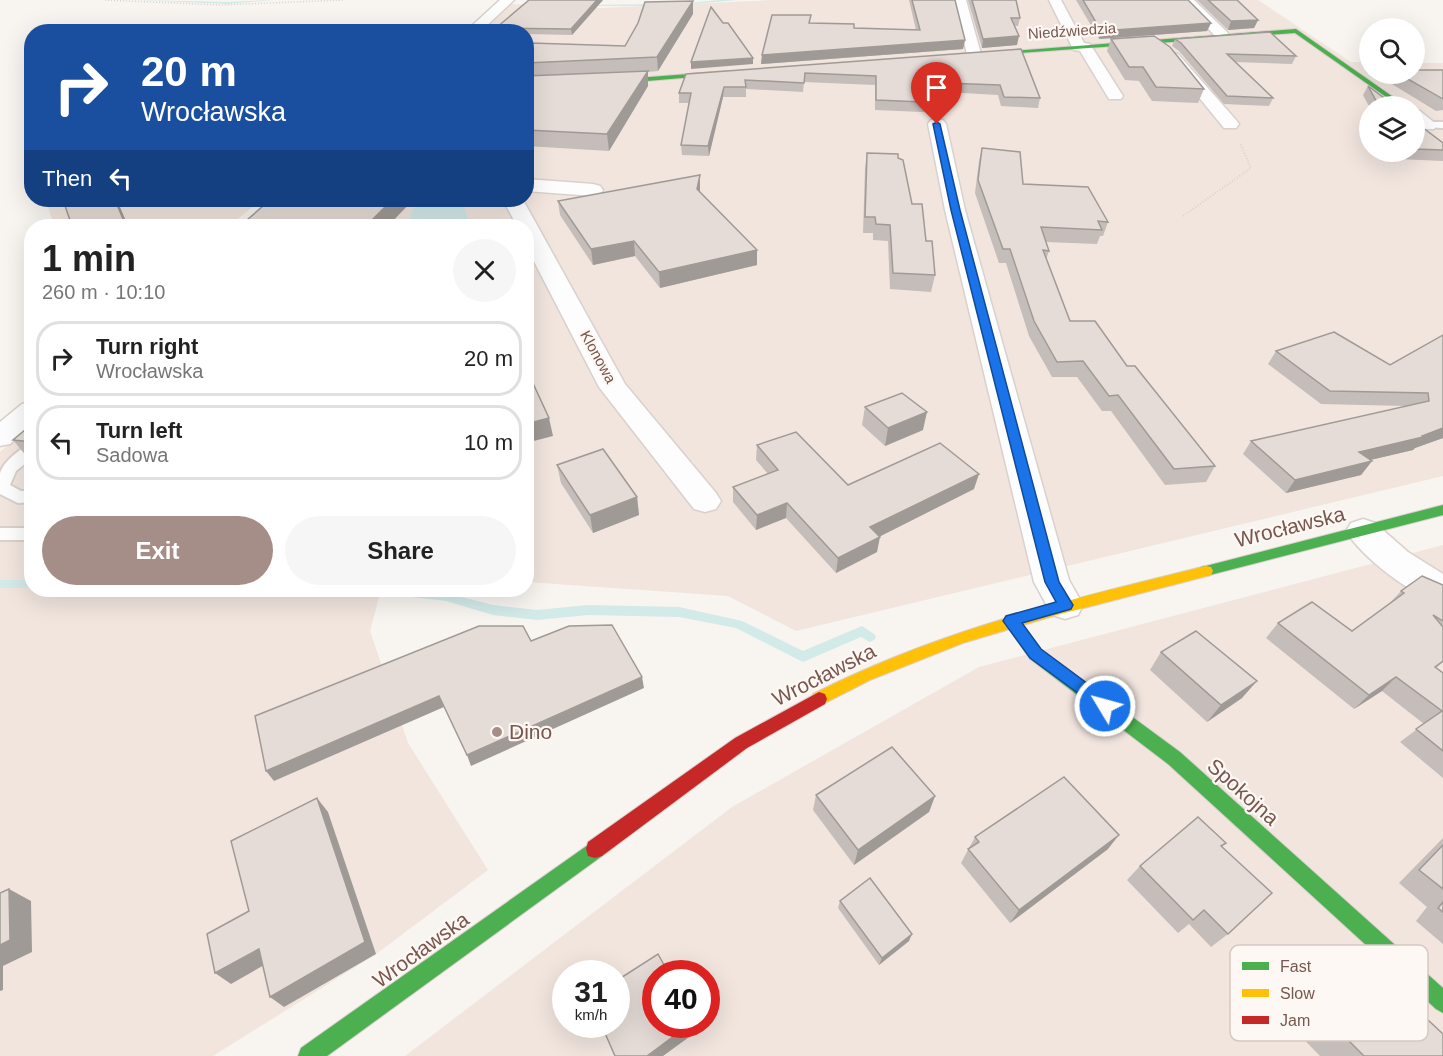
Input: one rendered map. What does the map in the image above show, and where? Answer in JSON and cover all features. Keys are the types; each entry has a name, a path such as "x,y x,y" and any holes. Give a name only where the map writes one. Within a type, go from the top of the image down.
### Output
{"street":[{"path":"480,24 508,0"},
{"path":"960,0 968,55"},
{"path":"1055,0 1082,47 1115,96"},
{"path":"1187,0 1222,35"},
{"name":"Niedźwiedzia","path":"968,55 1296,31 1389,96"},
{"path":"1153,41 1172,55 1230,124"},
{"path":"534,84 623,81 742,72"},
{"path":"937,124 955,210 1052,582 1065,605"},
{"path":"534,186 593,190"},
{"name":"Klonowa","path":"534,239 614,387 705,501"},
{"path":"0,437 24,417"},
{"name":"Wrocławska","path":"309,1056 741,743 833,691 926,650 1011,621 1065,605 1443,510"},
{"path":"1363,531 1396,561 1443,591"},
{"name":"Spokojna","path":"1011,621 1035,654 1174,758 1380,945"},
{"name":"Spokojna","path":"1428,988 1443,1002"}],"lane":[{"path":"24,456 10,468 1,487 18,497 24,497"},
{"path":"0,534 24,534"}],"path":[{"path":"105,0 221,5 343,0"},
{"path":"1183,216 1251,168 1230,124"}],"shaded area":[{"path":"775,0 1258,0 1351,62 1359,62 1359,84 1425,84 1425,63 1443,63 1443,476 796,631 728,596 534,582 534,219 264,219 278,207 534,207 534,24 487,24 511,4 600,8"},
{"path":"48,207 252,207 238,219 52,219"},
{"path":"24,431 24,597 379,597 370,631 408,743 488,870 376,954 213,1056 0,1056 0,452"},
{"path":"1443,545 1443,1056 405,1056 732,807 979,667"}],"water":[{"path":"415,207 464,207 469,219 408,219"}],"building":[{"path":"529,0 597,0 571,29 534,29 534,24 501,24"},
{"path":"912,0 955,0 965,40 762,55 772,15 811,15 809,23 854,24 854,28 920,30"},
{"path":"972,0 1016,0 1020,18 1011,18 1019,36 983,39"},
{"path":"1083,0 1188,0 1211,23 1101,31"},
{"path":"1208,0 1237,0 1258,20 1231,21"},
{"path":"693,1 657,57 534,63 534,43 625,46 638,23 645,2"},
{"path":"711,7 723,23 728,23 753,58 691,62"},
{"path":"1270,32 1296,56 1227,54 1273,98 1227,96 1175,39"},
{"path":"1154,36 1170,47 1204,89 1156,87 1143,67 1129,67 1111,39"},
{"path":"1021,49 1040,98 1004,97 1000,85 944,83 947,103 876,100 876,76 805,73 804,83 745,80 746,87 724,87 708,146 681,145 691,93 679,93 686,74"},
{"path":"1425,70 1443,70 1443,99 1417,84 1425,84"},
{"path":"648,71 607,134 534,130 534,76"},
{"path":"1368,86 1382,96 1374,96"},
{"path":"1425,129 1443,143 1443,150 1425,149"},
{"path":"982,148 1020,152 1023,184 1088,187 1108,222 1098,221 1102,230 1041,227 1049,251 1043,250 1070,321 1095,321 1127,366 1135,366 1215,466 1174,469 1118,395 1109,396 1083,361 1057,362 1034,321 1010,249 1003,249 978,180"},
{"path":"867,153 898,154 898,158 903,160 912,204 922,204 926,241 932,241 935,275 893,273 890,225 876,224 875,217 865,217"},
{"path":"700,175 697,189 757,250 659,272 634,241 591,249 558,201"},
{"path":"65,207 118,207 123,219 70,219"},
{"path":"262,207 385,207 373,219 248,219"},
{"path":"1334,332 1390,365 1443,335 1443,428 1423,437 1359,452 1372,461 1295,480 1251,441 1429,401 1428,393 1330,391 1276,351"},
{"path":"534,386 549,418 534,422"},
{"path":"902,393 927,412 888,428 865,407"},
{"path":"24,431 24,441 13,440"},
{"path":"796,432 848,485 940,443 979,474 870,527 880,537 838,558 787,503 757,515 733,487 778,470 757,445"},
{"path":"603,449 637,497 590,515 557,465"},
{"path":"1422,576 1443,585 1443,621 1433,615 1443,627 1443,661 1435,667 1443,673 1443,751 1416,729 1442,711 1396,677 1369,695 1278,623 1312,602 1352,631 1404,593 1401,591"},
{"path":"612,625 642,677 467,755 439,696 266,771 255,716 479,626 523,626 531,641 569,626"},
{"path":"1196,631 1257,681 1221,705 1161,652"},
{"path":"892,747 935,796 858,850 816,795"},
{"path":"1064,777 1119,835 1019,910 968,849 979,842 975,837"},
{"path":"317,798 365,942 270,997 259,949 215,973 207,934 249,911 231,841"},
{"path":"1198,817 1226,843 1221,846 1272,893 1228,934 1204,910 1193,920 1140,866"},
{"path":"1443,845 1443,889 1419,870"},
{"path":"870,878 912,934 882,958 840,901"},
{"path":"9,889 10,940 0,945 0,893"},
{"path":"1443,902 1443,912 1438,908"},
{"path":"658,954 661,960 649,960"},
{"path":"642,964 642,1038 671,1038 647,1056 615,1056 607,1038 630,1038 630,972"},
{"path":"1428,1020 1443,1034 1443,1056 1364,1056 1349,1041 1428,1041"}],"waterway":[{"path":"137,0 228,3 272,0"},
{"path":"519,0 543,2"},
{"path":"681,4 735,0"},
{"path":"585,6 657,5"},
{"path":"0,584 24,584"},
{"path":"446,597 493,610 537,615 588,610 679,612 738,624 803,657 862,631 870,637"}],"traffic: fast":[{"path":"977,54 1296,31 1389,96"},
{"path":"534,84 623,81 728,73"},
{"path":"1206,571 1443,510"},
{"path":"1011,621 1035,654 1174,758 1380,945"},
{"path":"309,1056 595,849"},
{"path":"1428,988 1443,1002"}],"traffic: slow":[{"path":"819,699 864,676 959,638 1057,609 1206,571"}],"traffic: jam":[{"path":"595,849 741,743 819,699"}],"place":[{"name":"Dino","path":"497,732"}],"route":[{"path":"937,124 955,210 1052,582 1065,605 1011,621 1035,654 1105,706"}]}
